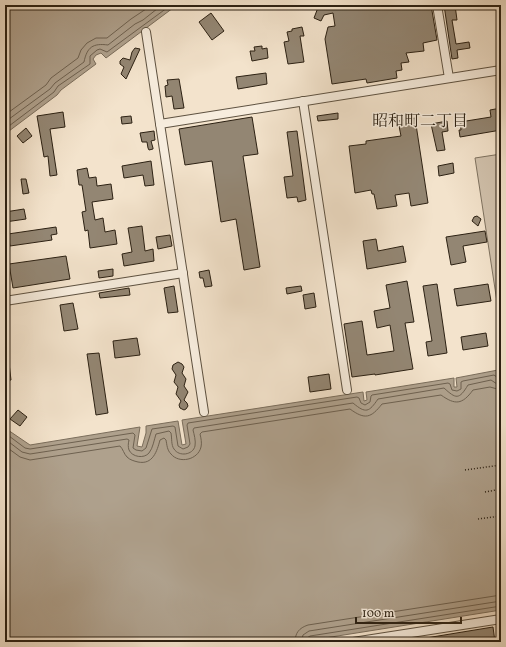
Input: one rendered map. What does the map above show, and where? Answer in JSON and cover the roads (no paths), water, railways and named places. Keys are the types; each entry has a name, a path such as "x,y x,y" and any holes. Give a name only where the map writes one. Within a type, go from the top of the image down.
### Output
{"street":[{"path":"437,5 449,78"},
{"path":"146,32 204,412"},
{"path":"160,124 501,70"},
{"path":"303,101 347,390"},
{"path":"5,301 183,273"},
{"path":"353,642 501,619"}],"water":[{"path":"5,5 177,5 106,58 101,53 96,55 93,59 96,64 5,134"},
{"path":"498,370 501,380 501,610 306,642 5,642 5,428 30,445 140,427 137,446 142,447 146,433 146,426 178,421 182,445 186,444 182,420 363,392 364,401 367,400 366,392 454,378 454,387 457,387 456,378"}],"district":[{"name":"昭和町二丁目","path":"420,120"}]}
